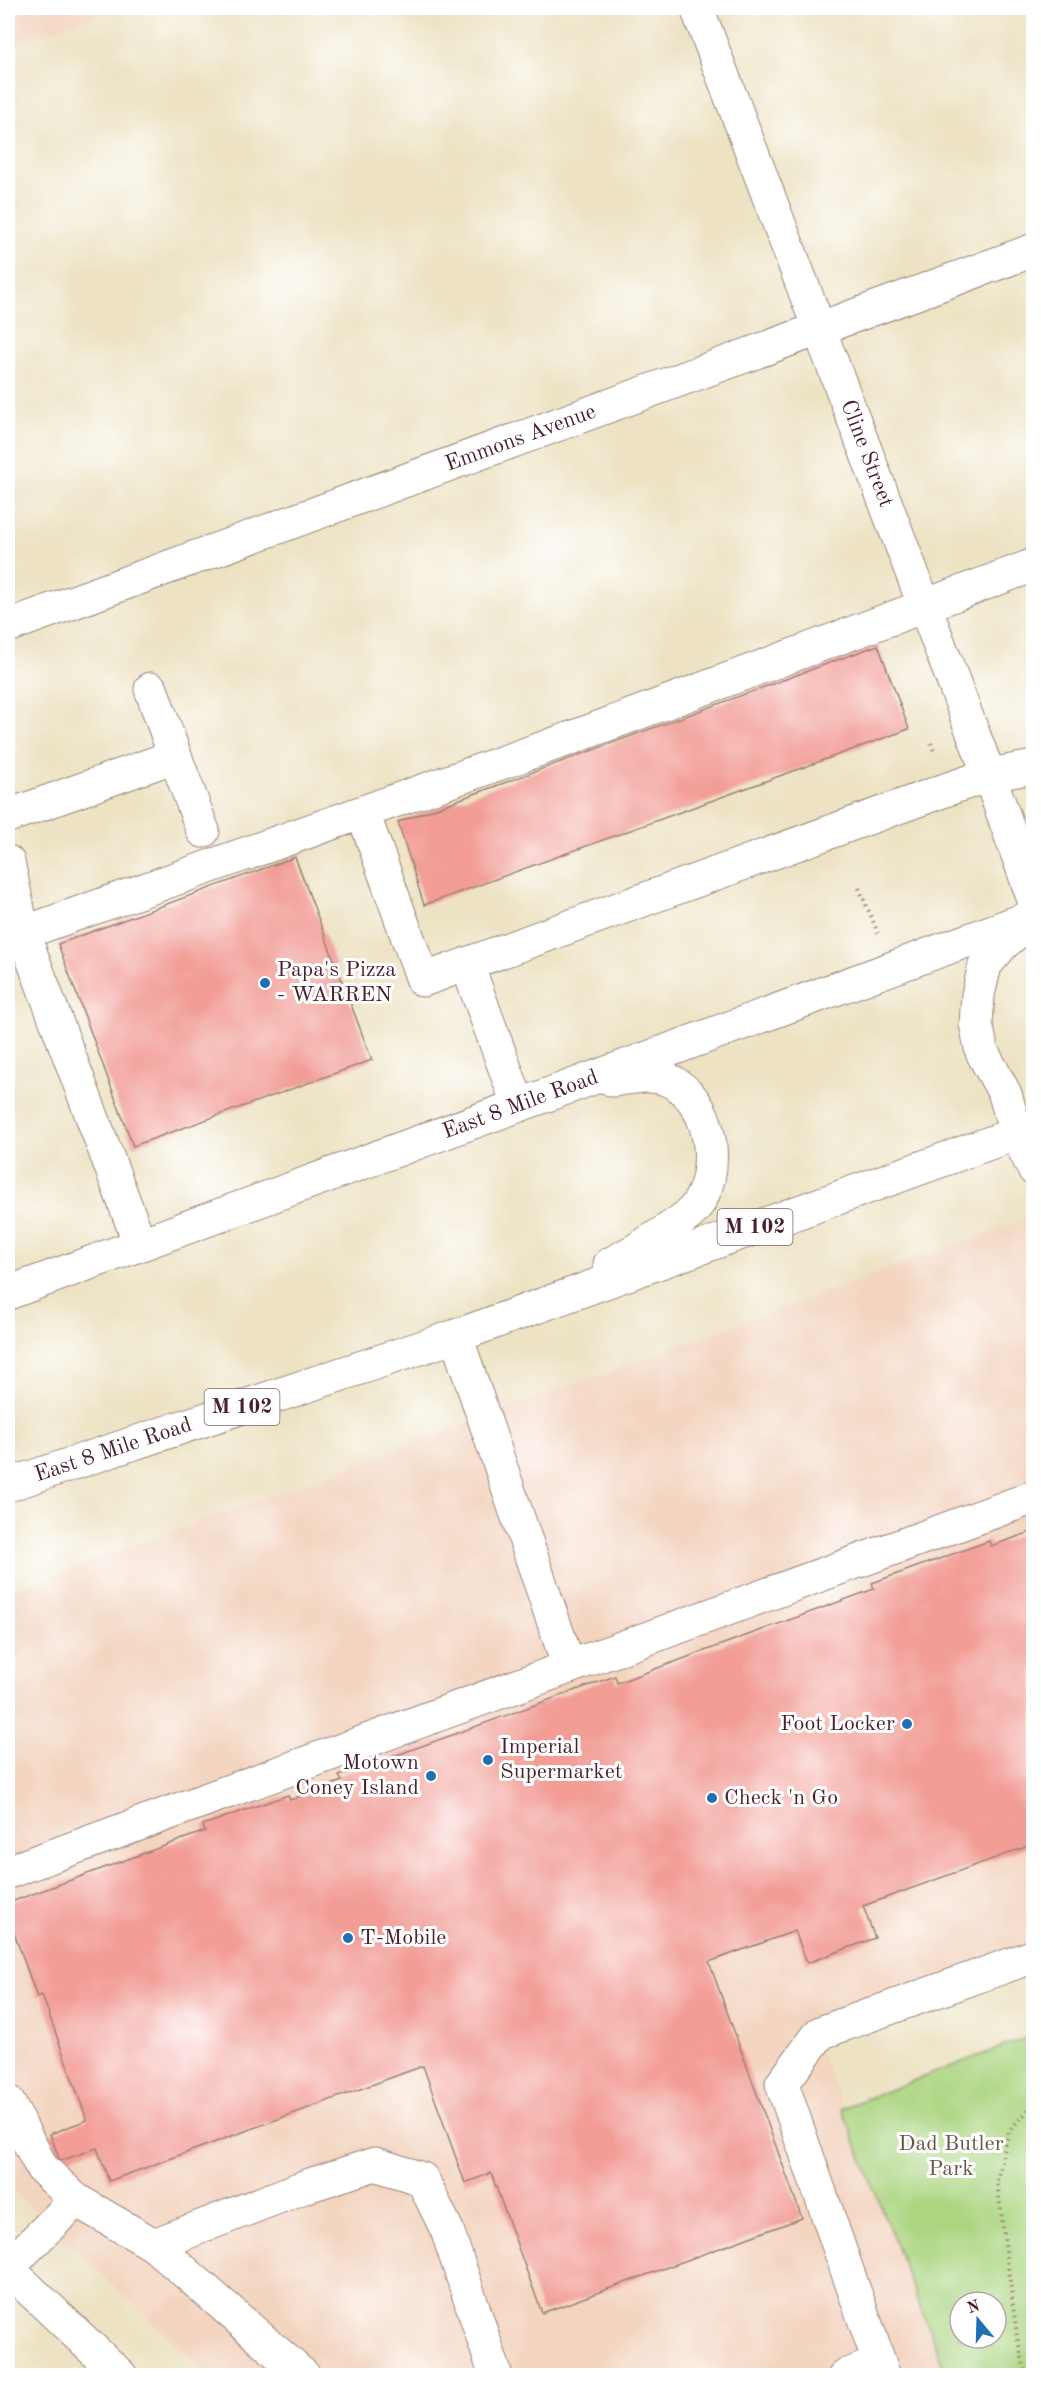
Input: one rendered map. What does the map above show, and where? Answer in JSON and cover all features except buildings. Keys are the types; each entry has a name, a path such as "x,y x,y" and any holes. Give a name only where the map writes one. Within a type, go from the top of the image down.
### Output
{"main road":[{"name":"Cline Street","path":"697,8 989,775 1034,900"},
{"name":"Emmons Avenue","path":"8,626 1034,250"},
{"path":"23,933 363,813 1034,565"},
{"path":"151,689 203,831"},
{"path":"8,816 175,756"},
{"path":"363,813 423,980 989,775 1034,767"},
{"path":"8,862 23,933 140,1244"},
{"path":"1034,917 1003,944 985,965 978,995 976,1024 982,1052 1025,1130 1034,1169"},
{"name":"East 8 Mile Road","path":"8,1293 518,1104 1034,917"},
{"path":"467,964 518,1104 593,1083 650,1075 676,1084 696,1106 708,1134 711,1169 704,1193 693,1210 624,1258 466,1332 569,1667"},
{"name":"East 8 Mile Road","path":"8,1485 466,1332 1025,1130"},
{"path":"8,1872 1034,1497"},
{"path":"845,2376 881,2369 782,2085 820,2033 1034,1956"},
{"path":"8,2102 42,2168 76,2200 154,2244 304,2376"},
{"path":"154,2244 375,2164 422,2179 447,2230 496,2376"},
{"path":"76,2200 8,2268 121,2376"}],"path":[{"path":"859,888 866,905"},
{"path":"1026,2376 1017,2336 997,2181 1009,2131 1034,2104"}],"shaded area":[{"path":"8,8 114,8 8,47"},
{"path":"1033,1216 1034,1902 1030,1904 1033,1914 1033,1957 815,2037 947,2375 208,2375 8,2186 8,1592"}],"green space":[{"name":"Dad Butler Park","path":"1033,2035 1033,2375 947,2375 842,2108"}],"place":[{"name":"Papa's Pizza - WARREN","path":"265,983"},
{"name":"Foot Locker","path":"907,1724"},
{"name":"Imperial Supermarket","path":"488,1760"},
{"name":"Motown Coney Island","path":"431,1776"},
{"name":"Check 'n Go","path":"712,1798"},
{"name":"T-Mobile","path":"348,1938"}]}
